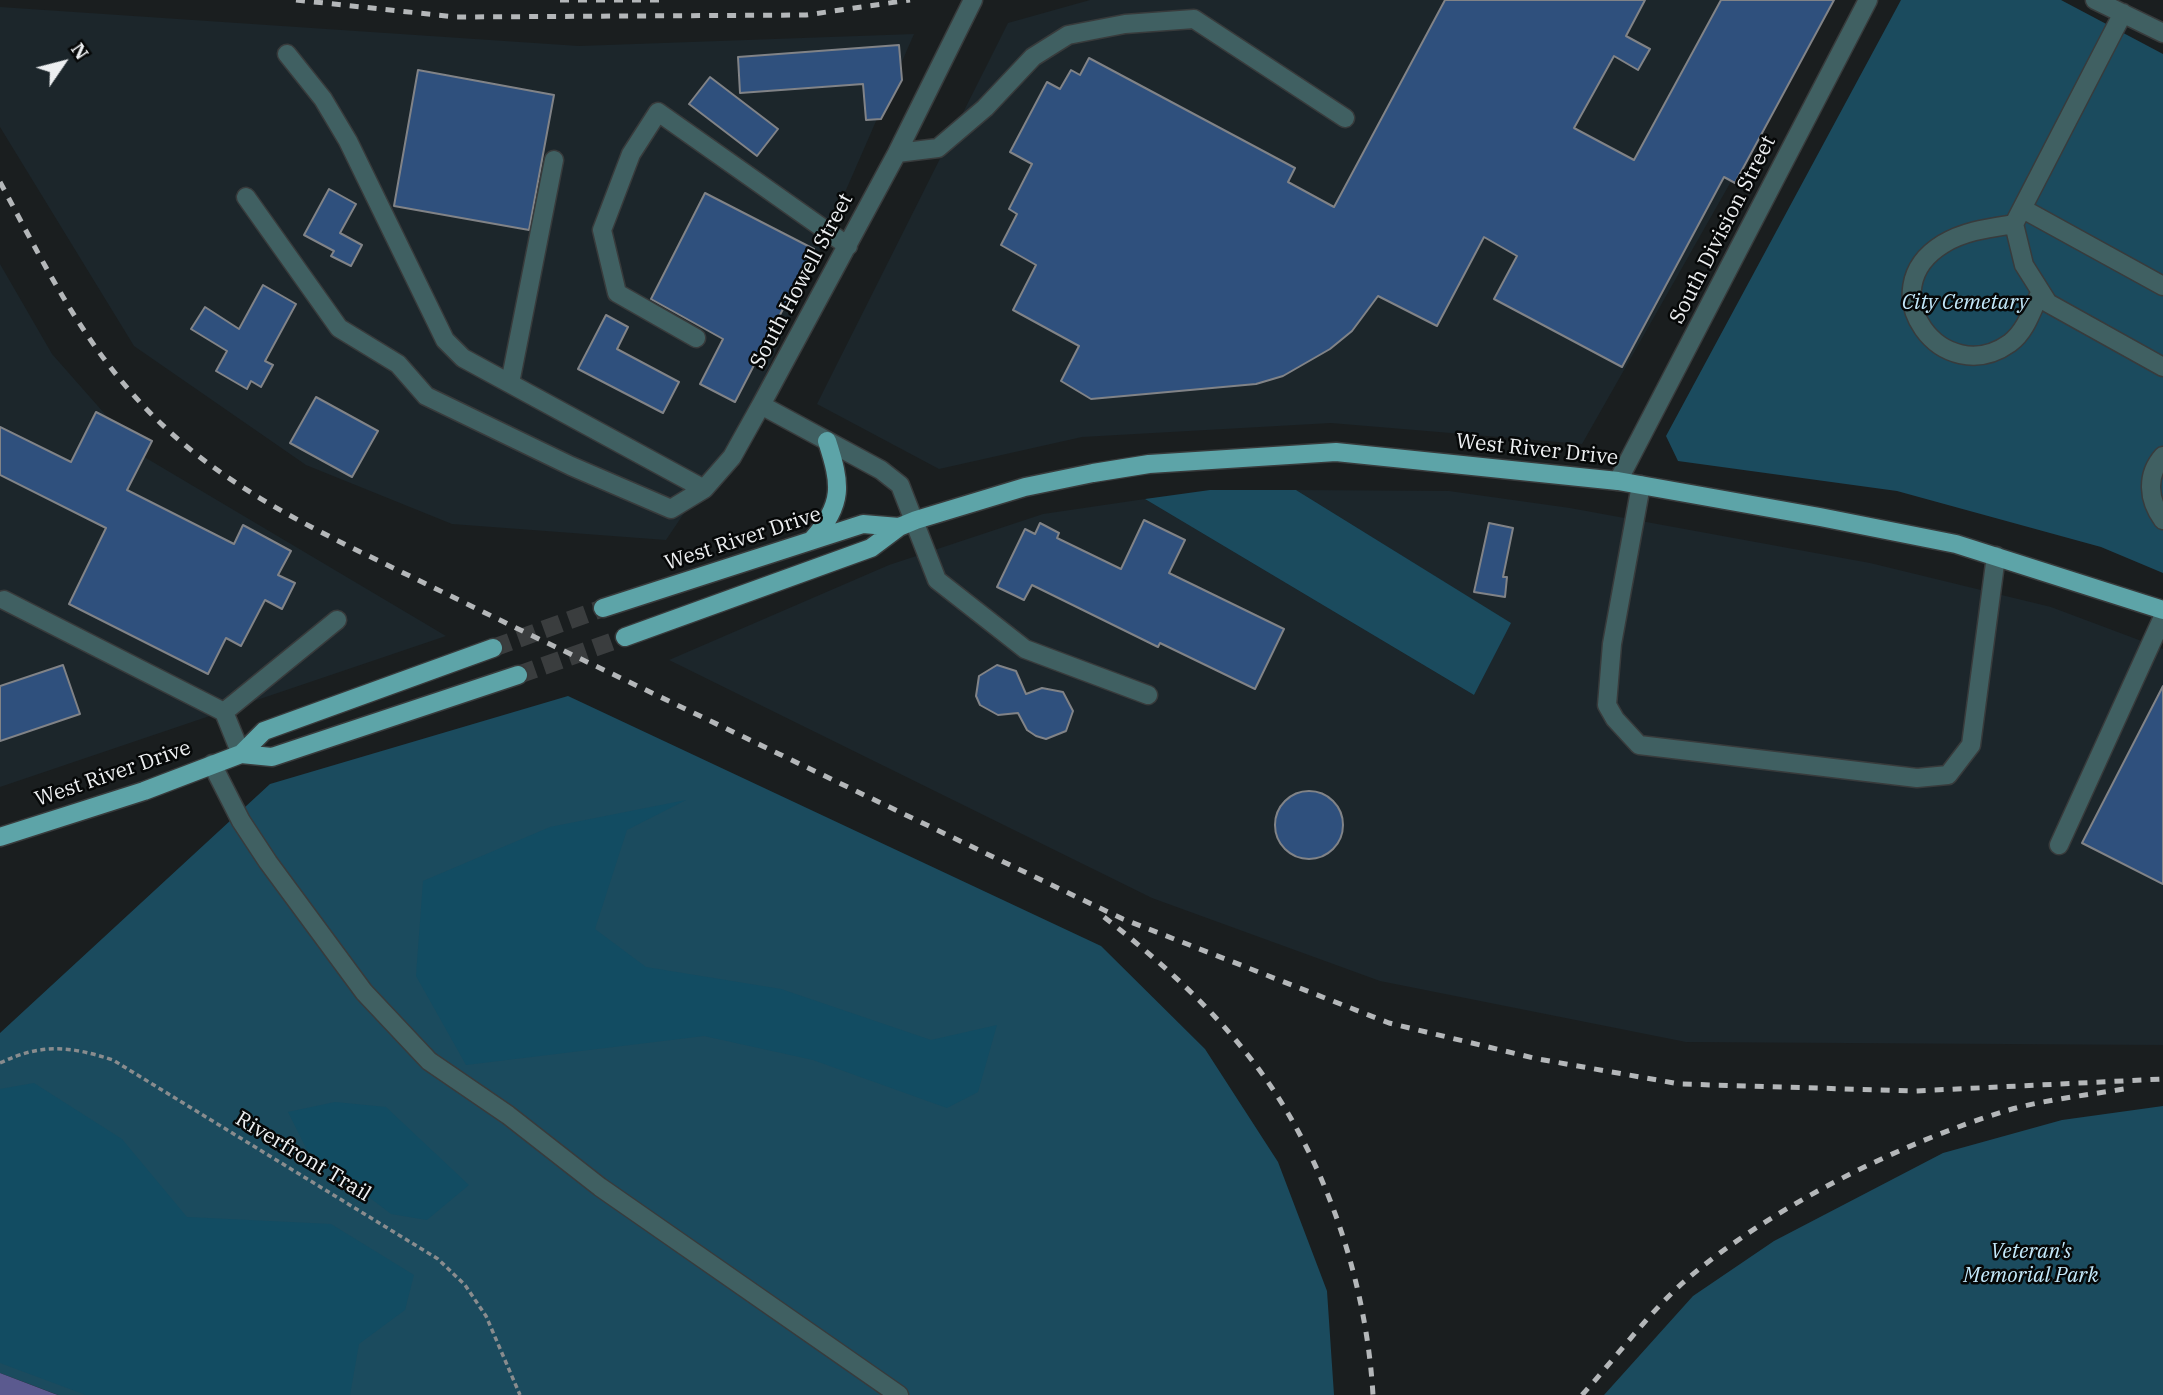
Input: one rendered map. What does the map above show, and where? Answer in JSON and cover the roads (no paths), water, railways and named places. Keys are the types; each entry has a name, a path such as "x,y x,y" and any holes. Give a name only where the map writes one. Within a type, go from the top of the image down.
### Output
{"main road":[{"path":"811,541 830,520 838,496 839,477 827,441"},
{"name":"West River Drive","path":"625,636 871,548 899,527 916,520 1025,488 1149,464 1336,452 1618,481 1915,536 1996,556 2163,610"},
{"name":"West River Drive","path":"603,608 863,524 899,527"},
{"name":"West River Drive","path":"241,754 264,731 493,648"},
{"name":"West River Drive","path":"0,837 144,791 241,754 272,757 518,676"}],"street":[{"name":"South Howell Street","path":"246,197 339,328 398,364 426,396 570,467 671,509 704,488 732,457 848,246 973,0"},
{"name":"South Division Street","path":"1618,481 1868,0"},
{"path":"2095,0 2163,33"},
{"path":"2123,13 2018,216 2024,265 2048,303 2163,367"},
{"path":"897,153 939,148 985,108 1033,57 1068,35 1125,24 1194,19 1345,118"},
{"path":"287,54 323,99 348,141 445,340 463,358 704,488"},
{"path":"696,338 617,293 603,230 631,154 658,112 848,246"},
{"path":"510,383 554,160"},
{"path":"2040,293 2024,327 2012,342 1994,352 1977,355 1935,344 1920,328 1912,310 1916,279 1934,250 1960,235 2018,216 2163,286"},
{"path":"761,405 881,470 900,485 916,520 937,580 1025,649 1148,695"},
{"path":"2163,456 2151,476 2151,490 2156,511 2163,520"},
{"path":"1641,485 1612,644 1606,705 1639,745 1917,778 1948,775 1971,746 1996,556"},
{"path":"4,600 224,712 241,754"},
{"path":"2059,845 2163,617"},
{"path":"224,712 337,620"},
{"path":"212,764 241,821 268,862 364,992 429,1061 508,1115 600,1187 898,1395"}],"tunnel":[{"path":"493,648 603,608"},
{"path":"518,675 625,637"}],"railway":[{"path":"296,0 456,17 806,15 910,0"},
{"path":"560,0 666,0"},
{"path":"0,182 55,283 94,345 117,375 170,432 244,488 297,520 381,562 1123,919 1389,1023 1538,1059 1680,1084 1915,1091 2163,1079"},
{"path":"1104,917 1161,964 1215,1017 1274,1090 1297,1130 1318,1171 1350,1259 1369,1350 1373,1395"},
{"path":"1582,1395 1646,1320 1686,1280 1757,1227 1797,1203 1882,1159 1968,1123 2038,1103 2129,1088"}],"park label":[{"name":"City Cemetary","path":"1965,303"},
{"name":"Veteran's Memorial Park","path":"2031,1264"}]}
